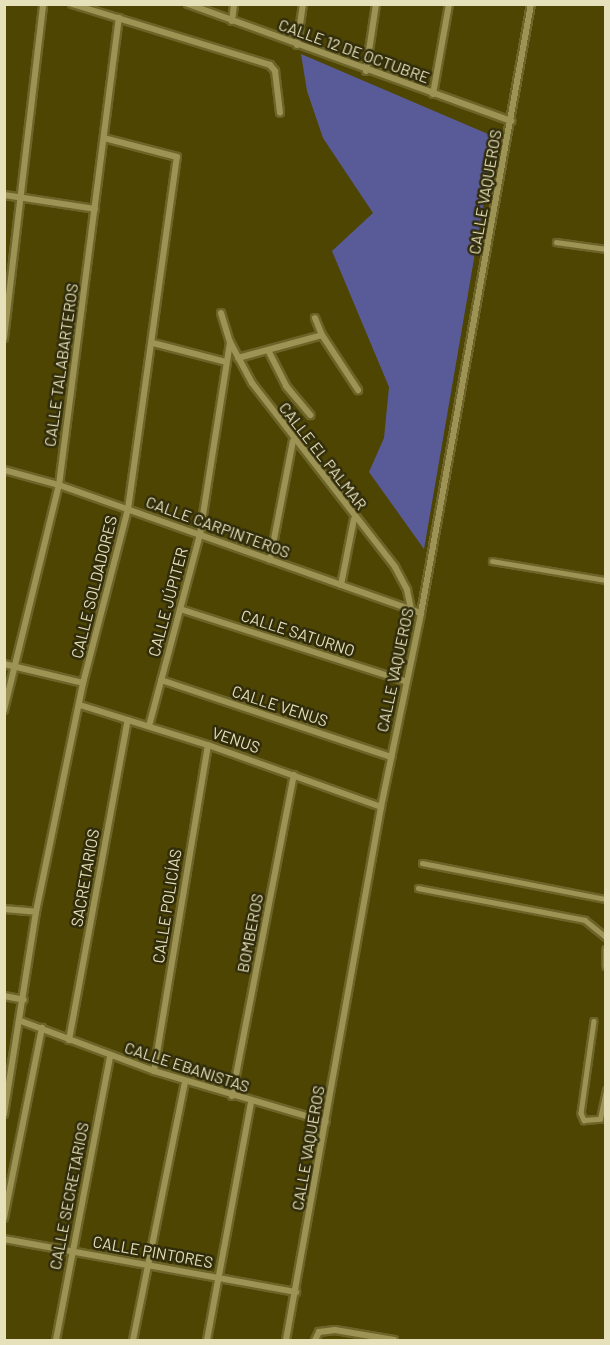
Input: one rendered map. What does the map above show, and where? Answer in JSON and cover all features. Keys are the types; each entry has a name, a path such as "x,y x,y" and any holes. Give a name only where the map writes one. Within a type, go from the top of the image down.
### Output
{"street":[{"path":"4,338 44,4"},
{"path":"72,4 270,65 275,71 280,113"},
{"name":"CALLE 12 DE OCTUBRE","path":"188,4 512,121"},
{"path":"232,21 234,4"},
{"path":"297,45 303,4"},
{"path":"366,70 376,4"},
{"path":"434,94 448,4"},
{"name":"CALLE VAQUEROS","path":"286,1341 381,807 421,612 512,121 531,4"},
{"name":"CALLE TALABARTEROS","path":"4,710 59,485 119,18"},
{"name":"CALLE SOLDADORES","path":"4,1114 8,1067 21,1021 36,912 83,683 128,509 153,343 177,157 104,138"},
{"path":"4,195 95,209"},
{"name":"CALLE EL PALMAR","path":"221,313 230,342 238,358 293,441 395,567 407,590 411,609"},
{"path":"315,318 322,335 358,390"},
{"path":"238,358 268,352 322,335"},
{"name":"CALLE JÚPITER","path":"149,726 200,534 230,342"},
{"path":"153,343 226,362"},
{"path":"268,352 286,386 310,415"},
{"path":"270,560 293,441"},
{"name":"CALLE CARPINTEROS","path":"4,470 59,485 421,612"},
{"path":"341,585 354,519"},
{"name":"CALLE SATURNO","path":"180,609 406,682"},
{"path":"4,664 83,683"},
{"name":"CALLE VENUS","path":"161,680 391,757"},
{"name":"VENUS","path":"80,705 208,745 381,807"},
{"name":"SACRETARIOS","path":"69,1040 128,720"},
{"name":"CALLE POLICÍAS","path":"154,1071 208,745"},
{"name":"BOMBEROS","path":"232,1096 294,775"},
{"path":"4,909 36,912"},
{"path":"4,996 24,1000"},
{"path":"4,1218 42,1028 21,1021"},
{"name":"CALLE EBANISTAS","path":"42,1028 154,1071 251,1102 326,1122"},
{"name":"CALLE SECRETARIOS","path":"56,1341 110,1056"},
{"path":"133,1341 146,1265 185,1081"},
{"path":"207,1341 251,1102"},
{"name":"CALLE PINTORES","path":"4,1239 296,1292"},
{"path":"315,1341 319,1332 335,1330 394,1341"}],"lane":[{"path":"556,242 606,249"},
{"path":"492,561 606,580"},
{"path":"422,863 606,900"},
{"path":"418,888 585,920 606,937"},
{"path":"606,949 606,966"},
{"path":"594,1021 581,1113 584,1120 600,1119 606,1091"}],"shaded area":[{"path":"301,54 495,137 424,549 369,472 384,438 389,387 332,251 373,213 323,138 307,91"}]}
